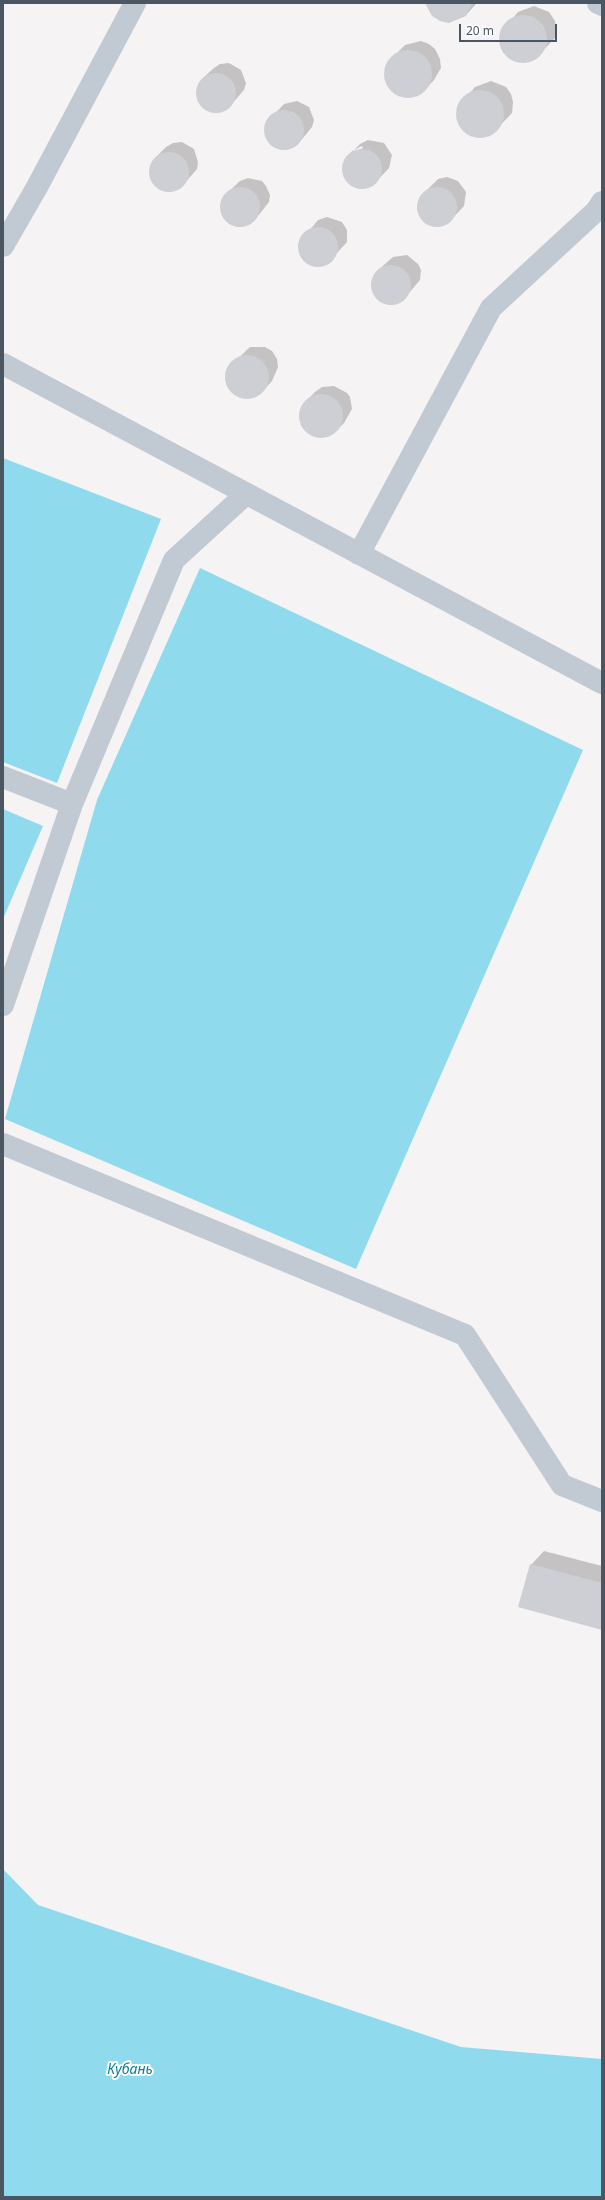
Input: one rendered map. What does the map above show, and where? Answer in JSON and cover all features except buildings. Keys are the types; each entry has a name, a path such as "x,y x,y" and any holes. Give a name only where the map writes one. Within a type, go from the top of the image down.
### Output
{"lane":[{"path":"3,246 37,187 135,3"},
{"path":"598,3 602,5"},
{"path":"359,554 491,308 596,211 602,202"},
{"path":"3,364 602,683"},
{"path":"3,1005 72,804 174,560 246,494"},
{"path":"3,777 72,804"},
{"path":"3,1144 465,1335 562,1485 602,1501"}],"water":[{"path":"3,458 161,519 57,783 3,762"},
{"path":"200,568 583,750 356,1269 5,1119 97,800"},
{"path":"3,809 43,826 3,919"},
{"name":"Кубань","path":"3,1869 38,1905 461,2047 602,2059 602,2197 3,2197"}]}
